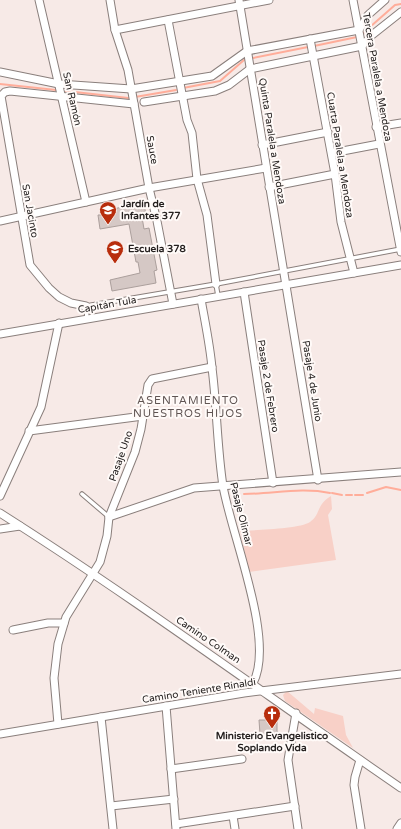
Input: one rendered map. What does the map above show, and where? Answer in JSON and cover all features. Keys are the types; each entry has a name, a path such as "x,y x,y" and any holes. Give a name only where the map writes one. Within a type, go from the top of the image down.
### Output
{"street":[{"name":"San Ramón","path":"39,0 86,202"},
{"name":"Sauce","path":"110,0 115,30 128,70 132,89 149,188 158,221 173,304"},
{"path":"115,30 168,20 239,3 269,0"},
{"name":"Tercera Paralela a Mendoza","path":"353,0 379,144 401,250"},
{"path":"0,72 59,84 132,89 179,81 216,74 247,51 359,30 368,15 385,0"},
{"name":"Quinta Paralela a Mendoza","path":"239,3 286,285"},
{"path":"144,102 207,93 222,89 250,69 362,46 372,35 401,12"},
{"path":"168,20 186,120 192,133 197,179 207,215 216,284"},
{"name":"Cuarta Paralela a Mendoza","path":"310,39 336,174 341,222 354,273"},
{"name":"San Jacinto","path":"61,97 5,92 1,96 30,264 59,298 71,303 86,306"},
{"path":"61,97 134,104"},
{"path":"376,127 401,123"},
{"path":"262,145 328,132"},
{"path":"332,153 379,144"},
{"path":"0,221 149,188 266,168"},
{"path":"269,187 336,174"},
{"name":"Capitán Tula","path":"0,334 401,265"},
{"name":"Pasaje 4 de Junio","path":"286,285 318,480"},
{"name":"Pasaje 2 de Febrero","path":"244,292 273,483"},
{"name":"Pasaje Olimar","path":"201,299 212,368 224,486 248,583 259,637 259,668 253,683"},
{"path":"0,496 41,407 59,324"},
{"name":"Pasaje Uno","path":"58,724 54,678 58,644 66,616 100,562 109,517 135,452 148,385 152,379 212,368"},
{"path":"29,431 143,416"},
{"path":"109,517 194,488 318,480 401,472"},
{"name":"Camino Colman","path":"0,513 93,574 253,683 401,788"},
{"path":"0,530 20,526"},
{"path":"13,630 48,623 64,623"},
{"name":"Camino Teniente Rinaldi","path":"0,734 264,691 401,674"},
{"path":"166,706 176,826 295,806"},
{"path":"296,713 288,760 298,829"},
{"path":"101,717 113,829"},
{"path":"171,769 242,758"},
{"path":"360,760 354,784 361,829"},
{"path":"110,806 174,799"},
{"path":"233,816 235,829"},
{"path":"397,829 401,823"}],"lane":[{"path":"87,319 86,306 401,250"},
{"path":"216,284 218,296"},
{"path":"82,494 109,517"}],"shaded area":[{"path":"331,496 332,509 328,515 336,560 249,572 240,531 287,528 305,524 310,522 316,516 326,499"},
{"path":"287,691 314,714 315,708 343,716 346,735 353,748 285,701 283,695"}],"building":[{"path":"144,203 146,216 142,217 144,229 149,228 157,270 154,271 156,283 112,291 110,280 140,273 138,262 136,262 129,224 100,229 98,215 103,215 102,211"},
{"path":"259,720 277,720 277,734 260,734"}],"waterway":[{"path":"362,34 395,5 401,4"},
{"path":"314,46 357,37"},
{"path":"253,58 308,47"},
{"path":"183,88 220,81 244,60"},
{"path":"0,84 56,90"},
{"path":"135,97 176,90"},
{"path":"66,91 128,98"},
{"path":"367,493 386,487 401,490"},
{"path":"244,494 298,491 319,491 330,493"},
{"path":"332,493 342,495"},
{"path":"346,495 352,495"},
{"path":"355,495 363,495"}],"place":[{"name":"Jardín de Infantes 377","path":"108,225"},
{"name":"Escuela 378","path":"115,264"},
{"name":"Ministerio Evangelistico Soplando Vida","path":"272,729"}],"district":[{"name":"ASENTAMIENTO NUESTROS HIJOS","path":"188,406"}]}
